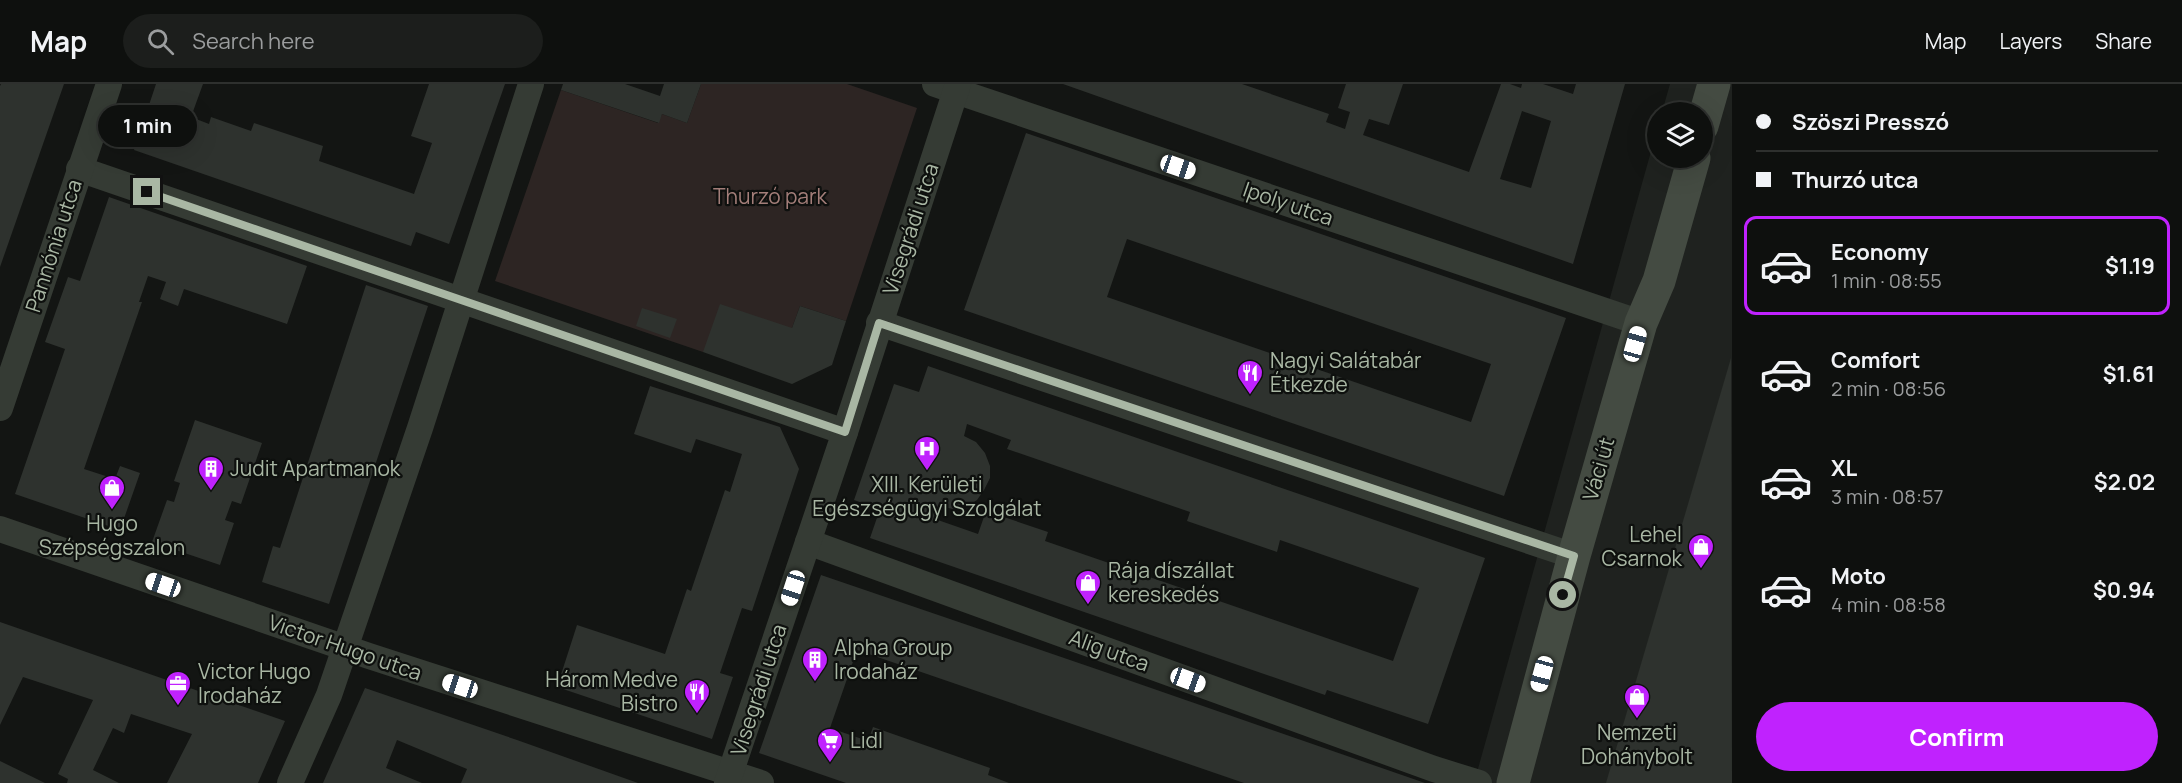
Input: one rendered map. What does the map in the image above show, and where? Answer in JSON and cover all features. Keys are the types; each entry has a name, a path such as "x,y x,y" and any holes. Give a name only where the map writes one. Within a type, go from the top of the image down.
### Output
{"main road":[{"path":"1709,102 1714,84"},
{"name":"Váci út","path":"1513,783 1574,556 1641,322 1659,280 1691,168"}],"street":[{"name":"Pannónia utca","path":"0,408 79,169 110,84"},
{"path":"290,783 328,695 345,648 420,428 531,84"},
{"name":"Ipoly utca","path":"950,86 1578,303 1641,322"},
{"name":"Visegrádi utca","path":"729,778 845,432 950,86"},
{"path":"79,169 845,432"},
{"path":"879,323 1574,556"},
{"name":"Victor Hugo utca","path":"0,529 729,778 761,783"},
{"name":"Alig utca","path":"808,542 1434,769 1479,783"}],"shaded area":[{"path":"1670,84 1732,84 1732,783 1474,783 1647,166 1647,168 1713,168 1713,102 1665,102"}],"green space":[{"name":"Thurzó park","path":"701,84 847,84 917,108 846,321 800,306 792,328 703,352 495,281 561,90 658,123 662,114 687,123"}],"building":[{"path":"1,84 64,84 0,267 0,86"},
{"path":"156,84 203,84 191,117 209,124 211,117 251,131 254,123 323,146 319,161 414,194 432,143 411,136 429,84 505,84 449,244 416,232 411,246 134,150"},
{"path":"563,84 625,84 660,96 664,84 701,84 687,123 662,114 659,123 561,90"},
{"path":"1063,84 1242,84 1329,114 1326,122 1345,129 1350,112 1338,108 1346,84 1403,84 1389,125 1369,119 1363,135 1469,172 1501,84 1521,88 1522,84 1543,84 1573,94 1576,84 1625,84 1573,264","holes":["1522,111 1551,121 1531,188 1500,179"]},
{"path":"1026,133 1566,318 1504,496 964,310","holes":["1127,239 1491,364 1471,422 1107,297"]},
{"path":"109,197 307,266 287,324 184,289 178,306 160,299 166,282 148,276 139,302 142,302 84,469 115,479 120,466 140,473 120,530 15,494 65,349 45,342 68,277 80,281"},
{"path":"366,285 428,306 329,604 262,582 273,546 280,548"},
{"path":"720,304 792,328 800,306 846,321 832,365 792,384 703,352"},
{"path":"642,308 677,319 670,338 636,326"},
{"name":"Lehel Csarnok","path":"1731,358 1732,783 1606,783"},
{"path":"928,366 1485,558 1428,724 1327,690 1325,695 870,538 880,509 854,500 894,384 919,392","holes":["967,424 1011,440 1007,449 1190,512 1187,521 1277,552 1280,540 1419,588 1393,661 1045,541 1048,532 986,511 978,534 935,519 939,506 953,509 968,506 977,500 990,478 990,466 985,453 976,442 964,436"]},
{"path":"650,386 780,427 799,469 752,611 742,608 720,673 733,677 712,739 557,687 577,625 665,654 687,589 691,591 725,490 730,492 742,454 696,439 691,453 634,434"},
{"name":"Judit Apartmanok","path":"195,420 262,443 241,504 232,501 225,520 234,523 220,565 152,542 167,500 174,502 180,483 174,481"},
{"path":"821,575 1425,783 1244,783 857,650 830,728 868,741 873,727 990,768 988,775 1009,783 846,783 759,753"},
{"name":"Victor Hugo Irodaház","path":"0,622 285,721 258,783 167,783 192,734 131,714 124,733 113,728 93,770 119,783 67,783 68,779 58,774 93,700 23,677 0,725"},
{"path":"365,688 638,783 461,783 467,769 397,740 386,768 422,783 323,783"},
{"path":"0,761 45,783 0,783"}],"place":[{"name":"Nagyi Salátabár Étkezde","path":"1250,396"},
{"name":"XIII. Kerületi Egészségügyi Szolgálat","path":"927,472"},
{"name":"Judit Apartmanok","path":"211,492"},
{"name":"Hugo Szépségszalon","path":"112,511"},
{"name":"Lehel Csarnok","path":"1701,570"},
{"name":"Rája díszállat kereskedés","path":"1088,606"},
{"name":"Alpha Group Irodaház","path":"815,683"},
{"name":"Victor Hugo Irodaház","path":"178,707"},
{"name":"Három Medve Bistro","path":"697,715"},
{"name":"Nemzeti Dohánybolt","path":"1637,720"},
{"name":"Lidl","path":"830,764"}],"route":[{"path":"147,192 845,432 879,323 1574,556 1563,595"}]}
